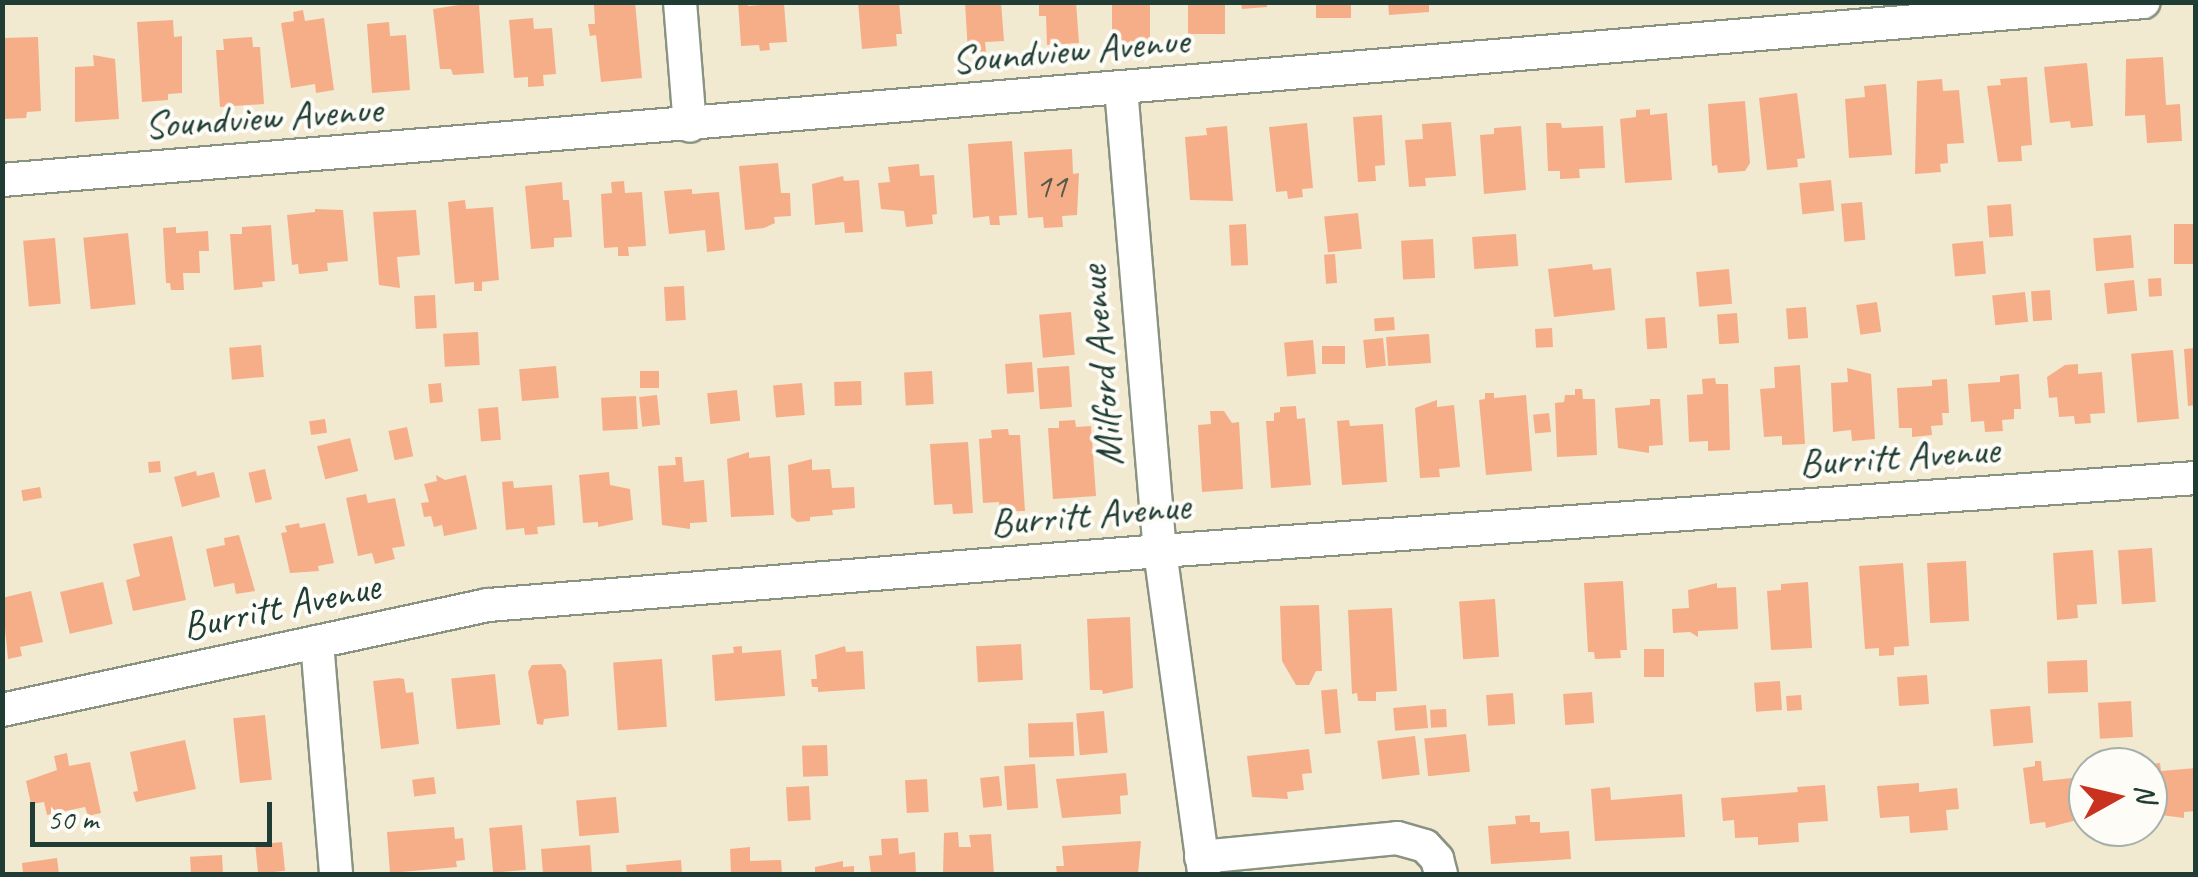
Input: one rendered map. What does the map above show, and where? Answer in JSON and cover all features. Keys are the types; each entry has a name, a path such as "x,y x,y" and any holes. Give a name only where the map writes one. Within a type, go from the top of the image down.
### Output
{"street":[{"path":"680,2 690,126"},
{"name":"Soundview Avenue","path":"2,180 690,126 2144,2"},
{"name":"Milford Avenue","path":"1120,88 1160,551 1202,866"},
{"name":"Burritt Avenue","path":"2,710 488,605 1160,551 2196,478"},
{"path":"317,642 336,874"},
{"path":"1202,866 1397,838 1426,846 1437,859 1441,874"}],"building":[{"path":"635,2 642,78 601,82 596,35 590,36 588,24 595,24 594,5"},
{"path":"738,2 748,2 748,6 784,3 787,42 769,43 770,50 760,51 759,45 741,46"},
{"path":"858,2 899,2 902,34 896,34 897,46 862,49"},
{"path":"965,2 1001,2 1004,41 985,42 986,52 968,53"},
{"path":"1039,2 1076,2 1079,43 1047,45 1046,16 1039,16"},
{"path":"1112,2 1150,2 1150,45 1112,45"},
{"path":"1188,2 1225,2 1225,34 1188,34"},
{"path":"1241,2 1267,2 1267,7 1242,9"},
{"path":"1316,2 1351,2 1351,18 1316,18"},
{"path":"1388,2 1429,2 1429,12 1389,15"},
{"path":"479,5 484,73 453,75 451,69 440,69 433,9"},
{"path":"303,10 305,21 324,18 334,90 316,93 315,84 291,88 281,23 294,21 293,12"},
{"path":"533,18 534,29 552,28 556,74 543,75 544,86 528,87 528,77 514,78 509,20"},
{"path":"173,20 174,37 182,36 182,93 168,94 168,100 142,102 137,22"},
{"path":"389,22 390,36 406,35 410,90 372,93 367,24"},
{"path":"38,37 41,111 27,112 26,118 2,119 2,38"},
{"path":"252,37 253,47 260,47 264,104 220,107 216,50 224,50 223,39"},
{"path":"93,55 115,59 119,119 75,122 75,67 94,66"},
{"path":"2163,57 2166,105 2180,104 2182,141 2147,143 2145,115 2125,116 2126,59"},
{"path":"2087,63 2093,126 2071,128 2070,121 2050,123 2044,67"},
{"path":"2027,77 2032,145 2021,146 2022,161 1998,162 1987,86 2001,85 2000,79"},
{"path":"1942,79 1943,91 1959,90 1964,143 1947,144 1948,163 1940,164 1941,172 1915,174 1917,81"},
{"path":"1886,84 1892,155 1849,158 1845,99 1865,97 1864,86"},
{"path":"1797,93 1805,158 1797,159 1798,167 1767,170 1759,98"},
{"path":"1745,101 1750,163 1745,171 1718,173 1717,165 1712,166 1708,104"},
{"path":"1650,109 1650,115 1667,113 1672,180 1625,183 1620,119 1636,117 1636,110"},
{"path":"1382,115 1385,165 1375,166 1376,181 1358,182 1353,117"},
{"path":"1451,122 1456,176 1425,178 1426,186 1409,187 1405,140 1423,139 1422,124"},
{"path":"1307,123 1313,188 1302,189 1303,197 1288,199 1287,191 1276,192 1269,127"},
{"path":"1546,123 1561,123 1562,128 1603,126 1605,168 1579,169 1580,178 1560,179 1560,171 1548,171"},
{"path":"1227,126 1233,201 1190,200 1185,137 1207,135 1206,128"},
{"path":"1521,126 1526,190 1484,194 1480,135 1494,134 1494,128"},
{"path":"1012,141 1017,215 999,216 1000,225 990,225 989,216 973,218 968,144"},
{"path":"1072,149 1073,174 1079,173 1077,215 1062,216 1063,227 1044,228 1043,217 1028,218 1024,152"},
{"path":"778,163 781,193 790,193 791,216 774,217 775,223 764,228 745,230 739,166"},
{"path":"919,164 920,176 934,175 937,214 932,215 933,224 906,227 904,211 881,209 878,183 890,182 888,167"},
{"path":"843,176 844,181 859,180 863,232 845,233 844,222 815,225 812,184"},
{"path":"1831,180 1834,211 1802,214 1799,183"},
{"path":"624,181 625,193 642,192 646,246 628,247 629,256 618,256 618,247 604,248 601,194 612,193 611,182"},
{"path":"562,182 563,200 569,200 572,237 554,238 554,247 531,249 525,186"},
{"path":"692,189 692,194 719,192 725,250 707,252 705,230 669,234 664,191"},
{"path":"465,200 466,209 493,207 499,280 482,282 482,291 474,291 474,282 455,284 448,202"},
{"path":"1862,202 1865,240 1844,242 1841,204"},
{"path":"2011,204 2013,236 1989,238 1987,206"},
{"path":"315,209 343,210 348,261 327,263 328,271 299,274 298,264 292,265 287,215"},
{"path":"416,210 420,255 397,257 400,288 379,285 373,212"},
{"path":"1358,213 1362,249 1328,252 1324,217"},
{"path":"1246,224 1248,265 1231,266 1229,225"},
{"path":"2174,224 2196,224 2196,264 2174,264"},
{"path":"271,225 275,281 262,282 263,287 234,290 230,234 242,234 242,227"},
{"path":"176,227 176,233 208,231 209,251 199,251 200,273 183,273 184,290 171,290 170,283 166,283 163,228"},
{"path":"128,233 136,305 91,309 83,238"},
{"path":"1516,234 1518,266 1474,269 1472,237"},
{"path":"2131,235 2134,268 2096,271 2093,238"},
{"path":"55,238 61,304 29,307 23,241"},
{"path":"1433,239 1435,278 1403,280 1401,241"},
{"path":"1983,241 1986,274 1955,277 1952,244"},
{"path":"1335,254 1337,283 1326,284 1324,255"},
{"path":"1592,264 1593,270 1611,268 1615,310 1554,317 1548,269"},
{"path":"1729,269 1732,304 1699,307 1696,272"},
{"path":"2161,278 2162,296 2149,297 2148,279"},
{"path":"2134,280 2137,311 2107,314 2104,283"},
{"path":"684,286 686,320 666,321 664,287"},
{"path":"2050,290 2052,320 2033,321 2031,291"},
{"path":"2025,292 2028,322 1995,325 1992,295"},
{"path":"435,295 437,328 416,329 414,296"},
{"path":"1877,302 1881,332 1860,335 1856,305"},
{"path":"1806,307 1808,338 1788,339 1786,308"},
{"path":"1071,312 1075,355 1043,358 1039,315"},
{"path":"1737,313 1739,343 1719,344 1717,314"},
{"path":"1394,317 1395,330 1375,331 1374,318"},
{"path":"1665,317 1667,348 1647,349 1645,318"},
{"path":"1552,328 1553,347 1536,348 1535,329"},
{"path":"478,332 480,365 445,367 443,334"},
{"path":"1429,334 1431,363 1388,366 1386,337"},
{"path":"1383,338 1386,366 1366,368 1363,340"},
{"path":"1313,340 1316,374 1287,376 1284,343"},
{"path":"261,345 264,377 232,380 229,348"},
{"path":"1322,346 1345,346 1345,364 1322,364"},
{"path":"2196,348 2196,405 2188,406 2184,349"},
{"path":"2173,350 2179,419 2137,422 2131,354"},
{"path":"1032,362 1034,392 1007,394 1005,364"},
{"path":"2078,364 2078,374 2102,372 2105,413 2090,414 2091,423 2075,424 2074,416 2059,417 2057,397 2049,398 2047,377 2065,365"},
{"path":"1800,365 1805,444 1782,445 1782,436 1764,437 1760,389 1775,388 1774,367"},
{"path":"556,366 559,398 522,401 519,369"},
{"path":"1069,366 1072,407 1040,409 1037,368"},
{"path":"1847,368 1871,374 1875,439 1852,441 1851,430 1833,432 1831,383 1848,382"},
{"path":"640,371 659,371 659,388 640,388"},
{"path":"932,371 934,404 906,405 904,372"},
{"path":"2019,374 2021,409 2014,409 2014,419 2002,420 2003,431 1985,432 1984,421 1971,422 1968,384 2000,382 2000,376"},
{"path":"1715,378 1716,384 1728,384 1730,450 1708,451 1708,441 1689,442 1687,395 1703,394 1702,379"},
{"path":"1947,379 1949,413 1942,413 1943,425 1931,426 1932,435 1912,437 1912,428 1899,428 1897,388 1932,386 1932,380"},
{"path":"861,381 862,405 835,406 834,382"},
{"path":"441,383 443,402 430,403 428,384"},
{"path":"802,383 805,415 776,417 773,386"},
{"path":"1575,389 1582,389 1583,399 1595,399 1597,455 1557,457 1555,403 1564,402 1565,395 1575,395"},
{"path":"737,390 740,421 710,424 707,393"},
{"path":"1485,393 1494,393 1494,398 1526,395 1532,471 1486,475 1479,400 1485,399"},
{"path":"657,395 660,425 642,427 639,397"},
{"path":"636,396 638,429 603,431 601,398"},
{"path":"1650,399 1660,399 1663,445 1649,446 1649,453 1618,448 1615,408 1650,405"},
{"path":"1437,400 1437,407 1454,405 1460,467 1439,469 1440,477 1420,478 1415,408"},
{"path":"1296,406 1297,419 1305,418 1311,485 1271,488 1266,421 1274,421 1274,413 1280,412 1280,407"},
{"path":"498,407 501,440 481,442 478,409"},
{"path":"1210,411 1224,411 1232,423 1239,422 1243,489 1202,492 1198,425 1211,424"},
{"path":"1549,413 1551,432 1535,434 1533,415"},
{"path":"325,419 327,433 311,435 309,421"},
{"path":"1075,420 1076,427 1091,426 1096,496 1053,499 1048,428 1059,428 1059,421"},
{"path":"1349,420 1350,426 1383,424 1387,482 1342,485 1337,421"},
{"path":"407,427 413,456 395,460 388,431"},
{"path":"1008,429 1009,435 1020,435 1025,511 1000,512 999,502 983,503 979,439 992,438 991,430"},
{"path":"350,438 358,471 325,479 317,446"},
{"path":"968,442 973,513 953,514 952,504 934,505 930,444"},
{"path":"749,452 749,458 770,456 774,515 731,517 727,459"},
{"path":"675,457 682,457 684,482 704,480 707,522 690,523 690,529 662,525 658,466 676,465"},
{"path":"812,459 812,470 830,469 832,488 854,487 855,508 832,510 833,515 810,517 810,521 797,522 791,517 788,465"},
{"path":"160,461 161,472 149,473 148,462"},
{"path":"265,469 272,499 255,503 248,473"},
{"path":"196,471 197,476 214,472 220,497 182,507 174,477"},
{"path":"609,472 610,485 630,489 633,520 598,527 598,522 583,523 579,475"},
{"path":"436,475 445,480 466,475 477,529 444,536 442,525 434,527 431,516 424,517 421,503 429,502 424,484 437,481"},
{"path":"513,481 514,488 552,485 555,525 537,527 538,534 525,535 524,528 506,530 502,482"},
{"path":"40,487 42,498 23,501 21,490"},
{"path":"366,494 368,503 395,498 405,546 392,548 395,559 375,564 372,553 358,556 346,498"},
{"path":"299,523 300,528 325,523 334,563 318,566 319,571 290,573 281,533 287,532 285,526"},
{"path":"239,535 255,591 236,594 234,583 214,587 206,549 225,545 224,538"},
{"path":"172,536 186,600 133,611 126,580 140,576 133,544"},
{"path":"2152,548 2156,602 2122,604 2118,550"},
{"path":"2093,550 2097,604 2077,605 2078,618 2057,620 2053,553"},
{"path":"1966,561 1969,621 1930,623 1927,563"},
{"path":"1903,563 1909,646 1894,647 1894,655 1879,656 1879,648 1865,649 1859,566"},
{"path":"1623,581 1627,650 1620,650 1621,658 1595,659 1594,652 1588,652 1584,583"},
{"path":"103,582 113,624 70,634 60,592"},
{"path":"1808,582 1812,648 1771,650 1767,591 1781,590 1781,584"},
{"path":"1717,583 1717,588 1736,587 1738,629 1698,631 1698,637 1690,632 1673,633 1672,609 1689,608 1688,590"},
{"path":"31,591 43,642 20,647 22,656 8,659 2,598"},
{"path":"1495,599 1499,657 1463,659 1459,602"},
{"path":"1319,605 1322,671 1316,671 1309,685 1296,685 1282,661 1280,606"},
{"path":"1392,608 1397,691 1376,692 1376,701 1358,701 1357,693 1352,694 1348,610"},
{"path":"1130,617 1133,688 1103,694 1102,690 1090,690 1087,619"},
{"path":"1021,644 1023,680 978,682 976,646"},
{"path":"742,646 742,653 781,650 785,696 715,701 712,655 734,653 733,647"},
{"path":"845,646 846,652 863,651 865,689 818,692 811,679 817,679 815,655"},
{"path":"1644,649 1664,649 1664,677 1644,677"},
{"path":"662,659 667,727 618,730 613,662"},
{"path":"2087,660 2088,692 2048,693 2047,661"},
{"path":"561,664 566,671 569,716 544,719 543,725 537,724 528,672 532,665"},
{"path":"495,674 500,725 457,729 451,679"},
{"path":"1927,675 1929,704 1899,706 1897,677"},
{"path":"404,679 406,693 413,692 419,744 381,749 373,681"},
{"path":"1780,681 1782,710 1756,712 1754,683"},
{"path":"1337,689 1341,733 1325,734 1321,690"},
{"path":"1592,692 1594,723 1565,725 1563,694"},
{"path":"1513,693 1515,724 1488,726 1486,695"},
{"path":"1801,695 1802,710 1787,711 1786,696"},
{"path":"2131,701 2133,737 2100,739 2098,703"},
{"path":"1426,705 1428,728 1395,731 1393,708"},
{"path":"2030,706 2033,743 1993,746 1990,709"},
{"path":"1446,709 1447,727 1431,728 1430,710"},
{"path":"1104,711 1108,753 1080,755 1076,713"},
{"path":"265,715 272,780 240,783 233,718"},
{"path":"1073,722 1074,756 1029,758 1028,724"},
{"path":"1466,734 1470,772 1428,776 1424,738"},
{"path":"1415,736 1420,775 1382,779 1377,741"},
{"path":"185,740 196,789 136,802 133,792 138,791 130,752"},
{"path":"827,745 828,776 803,777 802,746"},
{"path":"1309,749 1312,773 1302,774 1304,790 1287,792 1288,799 1252,797 1247,756"},
{"path":"67,753 69,766 90,762 101,813 88,816 85,807 47,815 44,802 31,804 26,781 57,770 54,756"},
{"path":"2035,761 2041,761 2043,781 2068,778 2068,822 2046,828 2045,822 2030,824 2023,768 2035,766"},
{"path":"1035,764 1038,808 1007,810 1004,766"},
{"path":"2196,768 2196,811 2184,812 2184,818 2168,816 2168,770"},
{"path":"1126,773 1128,795 1120,796 1121,814 1062,818 1056,779"},
{"path":"999,776 1002,806 983,808 980,778"},
{"path":"434,777 436,794 414,797 412,780"},
{"path":"927,779 929,812 907,813 905,780"},
{"path":"1919,783 1919,792 1957,788 1959,809 1946,810 1948,830 1910,833 1909,816 1880,818 1877,786"},
{"path":"1825,785 1828,821 1798,823 1799,842 1758,845 1758,837 1735,838 1734,820 1723,821 1721,798 1798,792 1797,787"},
{"path":"809,786 811,820 788,821 786,787"},
{"path":"1610,787 1611,800 1682,794 1685,837 1595,841 1591,789"},
{"path":"616,797 619,833 579,836 576,800"},
{"path":"1530,815 1530,822 1540,822 1540,833 1569,831 1571,859 1491,864 1488,826 1516,824 1515,816"},
{"path":"522,825 526,870 493,873 489,828"},
{"path":"454,827 455,839 463,838 465,860 456,861 457,867 390,873 387,832"},
{"path":"958,832 959,847 971,847 969,835 991,834 994,874 943,874 944,833"},
{"path":"898,838 899,854 915,852 916,874 871,874 869,856 882,855 881,839"},
{"path":"1141,841 1138,874 1057,874 1056,866 1064,866 1062,846"},
{"path":"282,842 285,871 258,874 255,845"},
{"path":"590,845 592,874 543,874 541,849"},
{"path":"750,847 750,861 781,860 782,874 731,874 730,849"},
{"path":"222,855 223,874 191,874 190,857"},
{"path":"57,858 59,874 23,874 22,863"},
{"path":"681,860 682,874 627,874 626,865"},
{"path":"843,861 843,867 854,866 854,874 815,874 815,867"}]}
